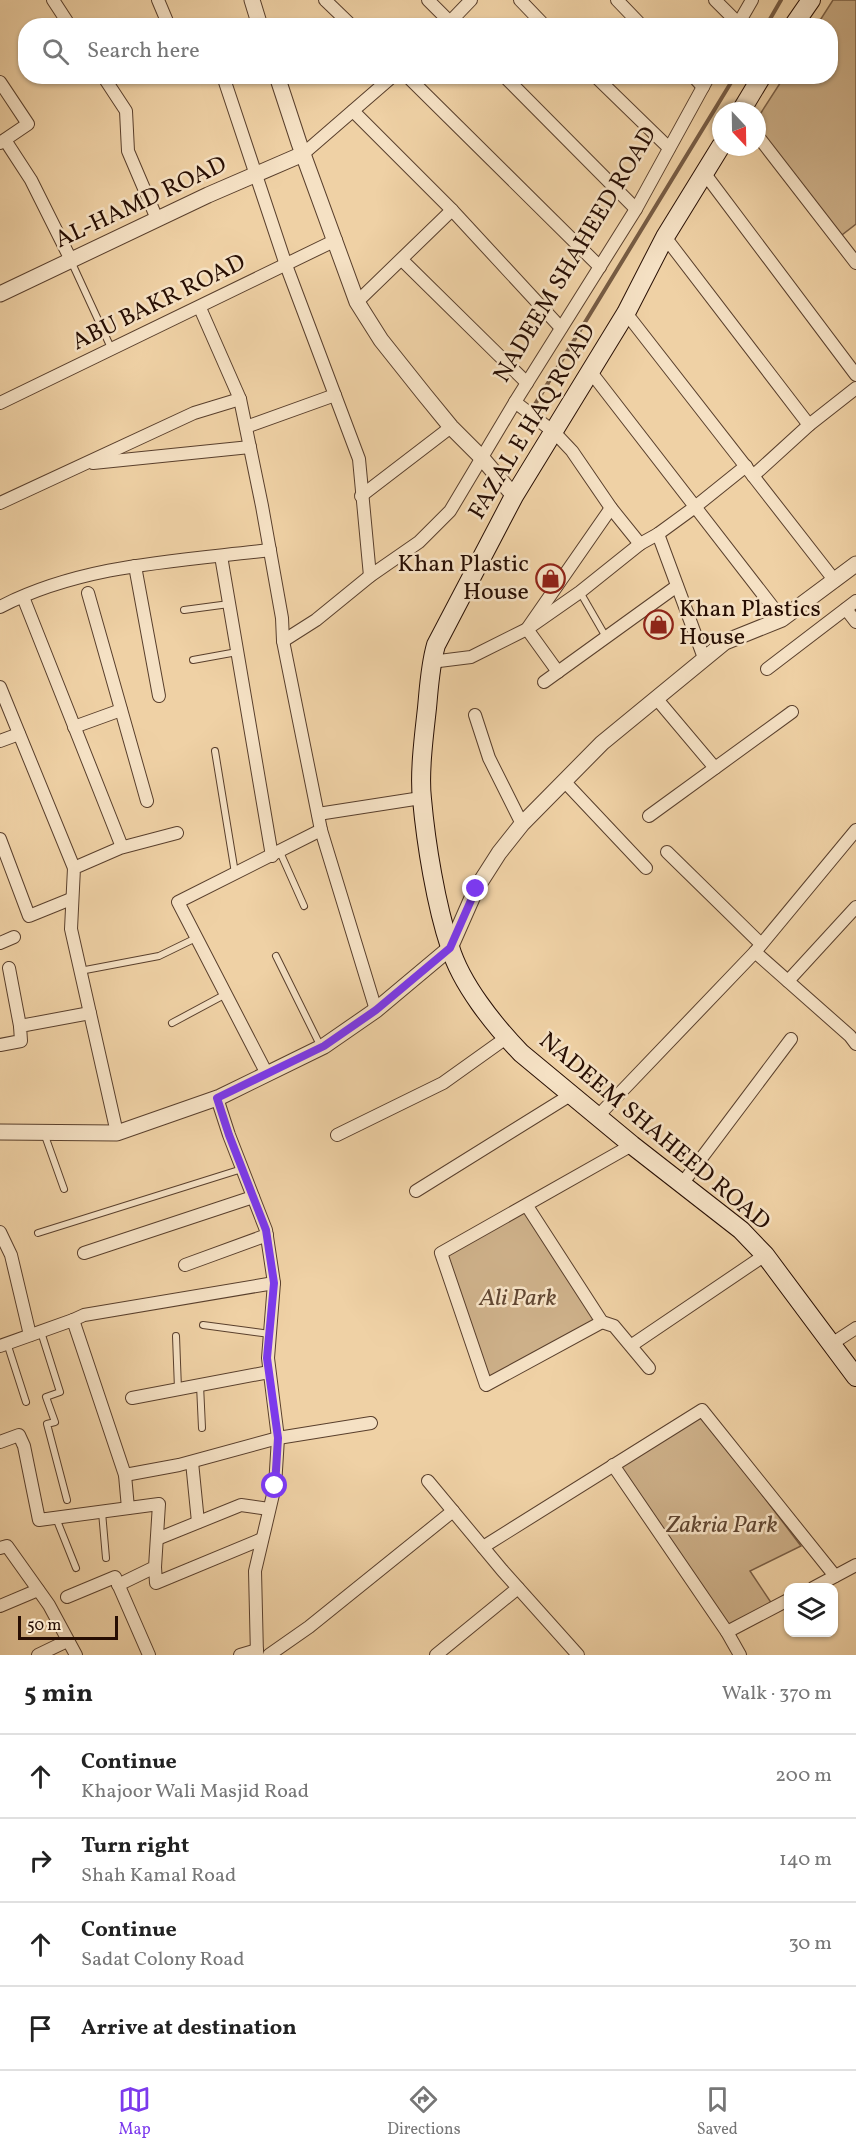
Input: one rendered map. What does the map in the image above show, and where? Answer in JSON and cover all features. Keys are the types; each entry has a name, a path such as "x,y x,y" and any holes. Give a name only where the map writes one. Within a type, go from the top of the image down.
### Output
{"main road":[{"path":"799,18 811,0"},
{"path":"746,102 757,84"},
{"name":"FAZAL E HAQ ROAD","path":"450,948 433,876 421,798 431,662 436,645 514,496 555,433 626,313 665,237 715,156"},
{"name":"NADEEM SHAHEED ROAD","path":"450,948 473,992 506,1038 632,1145 741,1230 765,1255 856,1377"}],"street":[{"path":"53,0 65,18"},
{"path":"158,0 166,18"},
{"path":"252,0 258,18"},
{"path":"325,0 344,18"},
{"path":"428,0 444,18"},
{"path":"455,18 471,0"},
{"path":"520,0 537,18"},
{"path":"617,0 634,18"},
{"path":"716,0 732,18"},
{"path":"741,18 752,0"},
{"path":"0,82 28,124 2,141 31,180 71,260"},
{"path":"108,84 126,111 128,151 157,219"},
{"path":"226,84 286,265 359,459 370,576"},
{"path":"280,84 357,302 381,340 451,428 482,458 514,496"},
{"path":"303,154 384,84"},
{"path":"415,84 600,267"},
{"path":"512,84 636,209"},
{"path":"604,84 669,148"},
{"name":"NADEEM SHAHEED ROAD","path":"283,642 316,620 370,576 419,542 450,511 527,382 636,209 705,84"},
{"path":"353,111 452,210 561,328"},
{"path":"766,147 856,263"},
{"name":"AL-HAMD ROAD","path":"0,294 157,219 303,154"},
{"path":"705,174 856,375"},
{"path":"357,302 452,210"},
{"path":"665,237 809,425"},
{"name":"ABU BAKR ROAD","path":"0,404 336,240"},
{"path":"402,260 527,382"},
{"path":"200,308 240,399 270,550 282,618 283,642 321,830 376,1010"},
{"path":"626,313 835,581"},
{"path":"590,371 782,619"},
{"path":"431,662 471,657 527,629 580,592 640,544 749,471 856,388"},
{"path":"246,427 335,395"},
{"path":"0,503 194,413 240,399"},
{"path":"515,402 555,433 572,451 611,508 640,544"},
{"path":"362,496 451,428"},
{"path":"83,464 250,447"},
{"path":"527,629 611,508"},
{"path":"658,534 704,658"},
{"path":"0,607 56,584 94,573 270,550"},
{"path":"221,556 276,854"},
{"path":"0,1132 117,1133 217,1098 321,1047 376,1010 450,948 476,889 499,853 522,824 602,743 725,642 782,619 856,564"},
{"path":"135,566 159,696"},
{"path":"544,682 677,586"},
{"path":"88,593 147,801"},
{"path":"23,597 122,847"},
{"path":"767,669 851,605 856,622"},
{"path":"527,629 558,672"},
{"path":"0,687 74,868 71,929 117,1133"},
{"path":"656,698 715,768"},
{"path":"74,727 121,710"},
{"path":"650,816 792,712"},
{"path":"475,716 489,758 522,824"},
{"path":"0,741 19,734"},
{"path":"564,781 646,868"},
{"path":"318,814 421,798"},
{"path":"267,1074 178,902 321,830"},
{"path":"598,1116 758,948 856,830"},
{"path":"74,868 122,847 177,833"},
{"path":"0,839 29,916 71,899"},
{"path":"667,852 788,981 856,1044"},
{"path":"788,981 856,907"},
{"path":"0,943 14,937"},
{"path":"0,1045 21,1041 9,968"},
{"path":"20,1026 90,1013"},
{"path":"337,1135 443,1083 506,1038"},
{"path":"682,1185 791,1039"},
{"path":"416,1191 572,1094"},
{"path":"217,1098 267,1235 274,1283 267,1358 278,1438 275,1486 255,1571 257,1653 240,1655"},
{"path":"602,1322 486,1385 441,1253 632,1145"},
{"path":"84,1252 253,1197"},
{"path":"526,1206 602,1322 614,1326 649,1368"},
{"path":"0,1232 10,1255 35,1333"},
{"path":"185,1265 267,1235"},
{"path":"632,1345 765,1255"},
{"path":"4,1345 84,1315 274,1283"},
{"path":"73,1320 125,1475 128,1508"},
{"path":"830,1345 856,1328"},
{"path":"132,1398 270,1372"},
{"path":"483,1547 702,1410 836,1576"},
{"path":"125,1475 192,1462 278,1438 371,1423"},
{"path":"0,1442 20,1435 39,1520 159,1504 156,1583 262,1539"},
{"path":"192,1462 198,1522"},
{"path":"614,1465 727,1632 740,1655"},
{"path":"428,1481 578,1655"},
{"path":"157,1539 241,1505 269,1509"},
{"path":"269,1655 309,1627 453,1511"},
{"path":"0,1548 7,1546 49,1605 76,1655"},
{"path":"821,1583 856,1565"},
{"path":"118,1585 155,1567"},
{"path":"67,1597 115,1576 149,1655"},
{"path":"436,1655 518,1588"},
{"path":"0,1606 38,1590"},
{"path":"727,1632 784,1603"},
{"path":"38,1655 67,1641"}],"lane":[{"path":"71,260 112,350"},
{"path":"580,592 606,638"},
{"path":"184,610 229,604"},
{"path":"193,660 237,652"},
{"path":"216,751 235,874"},
{"path":"276,854 304,906"},
{"path":"80,971 159,956 197,938"},
{"path":"276,956 321,1047"},
{"path":"172,1023 226,994"},
{"path":"44,1132 64,1189"},
{"path":"38,1233 242,1169"},
{"path":"202,1325 270,1334"},
{"path":"35,1333 60,1392 46,1397 55,1422 47,1424 67,1500"},
{"path":"176,1336 178,1389"},
{"path":"4,1345 26,1402"},
{"path":"200,1385 202,1428"},
{"path":"102,1512 106,1558"},
{"path":"56,1518 76,1569"}],"green space":[{"path":"833,0 856,0 856,224 838,238 766,138 766,105 780,84 838,84 838,18 821,18"},
{"name":"Ali Park","path":"527,1206 602,1322 486,1385 441,1253"},
{"name":"Zakria Park","path":"701,1414 801,1546 750,1571 772,1604 729,1628 619,1466"}],"waterway":[{"path":"771,18 781,0"},
{"path":"534,406 730,84"}],"place":[{"name":"Khan Plastic House","path":"550,579"},
{"name":"Khan Plastics House","path":"658,624"}],"route":[{"path":"275,1486 278,1438 267,1358 274,1283 266,1230 217,1098 324,1046 376,1010 450,948 476,889"}]}
